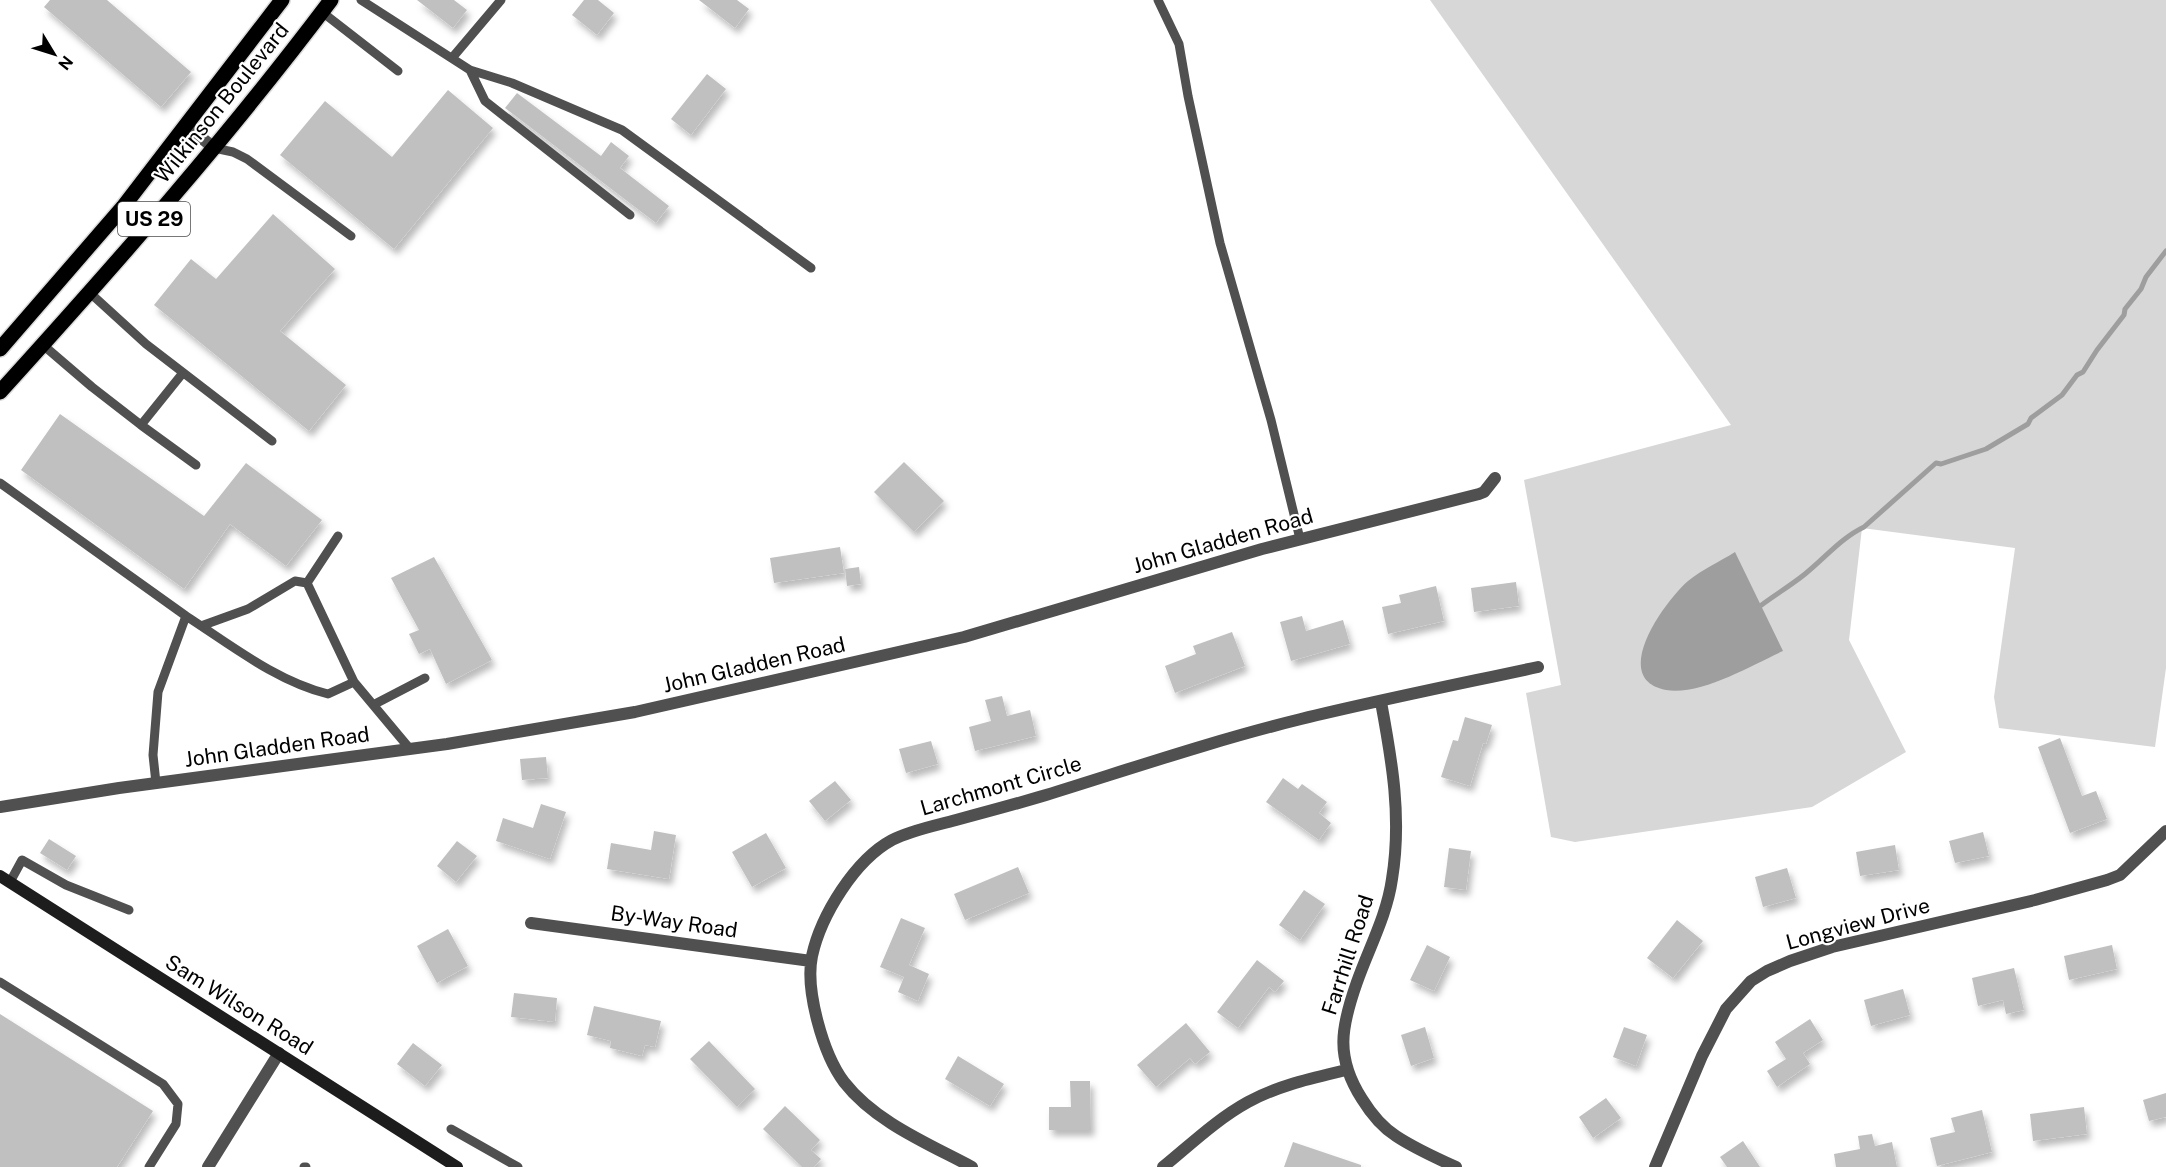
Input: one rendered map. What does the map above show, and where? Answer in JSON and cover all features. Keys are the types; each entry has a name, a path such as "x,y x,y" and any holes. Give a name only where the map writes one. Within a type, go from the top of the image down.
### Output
{"main road":[{"name":"Wilkinson Boulevard","path":"0,349 123,207 282,0"},
{"name":"Wilkinson Boulevard","path":"0,392 214,148 327,6"}],"street":[{"path":"187,126 214,148"},
{"name":"John Gladden Road","path":"0,807 524,732 635,712 964,637 1300,539 1479,494 1484,492 1495,478"},
{"name":"Larchmont Circle","path":"972,1167 886,1118 868,1105 843,1080 821,1036 813,996 811,961 833,903 873,854 891,841 912,832 1006,807 1299,720 1538,667"},
{"name":"Farrhill Road","path":"1381,702 1394,775 1396,850 1388,896 1346,1017 1343,1040 1346,1070 1366,1106 1395,1135 1456,1167"},
{"name":"Longview Drive","path":"1655,1167 1715,1028 1726,1009 1759,976 1790,961 1832,947 2034,900 2108,880 2120,875 2166,831"},
{"name":"Sam Wilson Road","path":"5,879 456,1167"},
{"name":"By-Way Road","path":"531,923 811,961"},
{"path":"208,1167 279,1053"},
{"path":"1163,1167 1223,1118 1248,1102 1295,1083 1346,1070"}],"lane":[{"path":"361,0 470,70 512,83 622,130 812,268"},
{"path":"452,58 501,0"},
{"path":"1158,0 1179,44 1220,243 1271,420 1300,539"},
{"path":"327,6 398,71"},
{"path":"470,70 485,101 630,215"},
{"path":"214,148 232,152 247,159 351,236"},
{"path":"89,292 182,374 272,441"},
{"path":"43,345 92,387 196,465"},
{"path":"141,425 182,374"},
{"path":"0,483 186,616 258,662 306,688 328,694 354,682"},
{"path":"307,583 338,536"},
{"path":"201,626 249,609 295,581 307,583"},
{"path":"307,583 354,682 410,749"},
{"path":"156,783 153,755 158,692 186,616"},
{"path":"373,705 425,678"},
{"path":"5,879 22,860 66,885 129,910"},
{"path":"0,982 163,1084 178,1104 176,1124 149,1167"},
{"path":"451,1129 518,1167"}],"shaded area":[{"path":"1430,0 2166,0 2166,668 2155,747 1999,728 1994,697 2015,548 1862,528 1849,640 1906,752 1812,807 1575,842 1551,837 1526,693 1561,685 1524,480 1731,425"},
{"path":"1735,552 1783,651 1726,678 1694,688 1680,691 1666,690 1649,683 1642,671 1641,656 1656,621 1688,581"}],"building":[{"path":"50,0 107,0 191,72 161,107 44,7"},
{"path":"417,0 454,0 467,10 453,28"},
{"path":"584,0 598,0 614,13 597,35 572,15"},
{"path":"699,0 737,0 749,9 735,28"},
{"path":"707,74 726,89 691,135 671,119"},
{"path":"448,90 493,128 394,249 280,155 325,101 392,157"},
{"path":"517,93 601,156 611,142 629,156 620,168 669,206 656,223 505,108"},
{"path":"273,214 335,269 280,331 346,385 309,431 154,305 191,259 216,279"},
{"path":"60,414 204,516 246,463 322,520 286,566 230,524 184,589 21,470"},
{"path":"904,462 944,501 914,532 874,492"},
{"path":"840,547 844,573 774,583 770,558"},
{"path":"434,557 492,660 446,684 430,649 419,654 409,634 419,630 391,578"},
{"path":"859,567 861,584 847,586 845,569"},
{"path":"1516,582 1519,606 1474,612 1471,588"},
{"path":"1436,586 1444,621 1388,634 1382,607 1401,603 1399,595"},
{"path":"1302,616 1306,631 1343,620 1350,644 1291,661 1280,622"},
{"path":"1232,632 1245,666 1175,693 1165,666 1196,654 1193,646"},
{"path":"1002,696 1007,716 1030,710 1036,736 975,751 969,727 991,721 985,700"},
{"path":"1465,717 1492,725 1486,744 1483,743 1470,786 1441,777 1453,740 1458,741"},
{"path":"2060,738 2082,796 2096,791 2107,819 2070,833 2038,747"},
{"path":"931,741 938,764 906,773 899,749"},
{"path":"546,757 548,778 522,780 520,759"},
{"path":"1283,778 1298,789 1302,784 1327,802 1319,813 1331,823 1319,840 1266,802"},
{"path":"835,781 851,800 825,821 809,801"},
{"path":"541,804 566,812 550,859 496,841 503,818 533,828"},
{"path":"654,831 676,835 669,879 607,869 611,843 651,850"},
{"path":"1983,832 1989,856 1955,863 1949,841"},
{"path":"766,833 786,868 752,887 732,852"},
{"path":"49,839 76,856 67,870 40,853"},
{"path":"457,841 477,856 456,882 437,866"},
{"path":"1895,845 1899,870 1860,876 1856,852"},
{"path":"1449,848 1471,851 1466,890 1444,887"},
{"path":"1018,867 1029,893 965,920 954,894"},
{"path":"1787,868 1796,898 1763,907 1755,877"},
{"path":"1304,890 1325,904 1300,940 1279,925"},
{"path":"901,918 925,928 909,965 929,974 918,1001 898,992 904,977 880,967"},
{"path":"1677,920 1703,941 1673,978 1647,958"},
{"path":"448,929 468,966 437,983 417,946"},
{"path":"1427,945 1450,957 1434,991 1410,980"},
{"path":"2112,945 2117,969 2069,980 2064,956"},
{"path":"1257,960 1284,981 1275,992 1269,987 1238,1028 1217,1012"},
{"path":"2014,968 2024,1010 2006,1014 2003,1000 1978,1006 1972,978"},
{"path":"1903,989 1910,1015 1871,1026 1864,1000"},
{"path":"514,993 557,998 555,1022 511,1017"},
{"path":"594,1006 661,1021 655,1047 645,1045 642,1056 610,1048 611,1041 587,1035"},
{"path":"0,1014 153,1111 117,1167 0,1167"},
{"path":"1810,1019 1823,1040 1803,1053 1810,1064 1777,1087 1767,1071 1786,1059 1775,1042"},
{"path":"1186,1023 1210,1052 1195,1064 1190,1058 1156,1087 1137,1065"},
{"path":"1425,1027 1434,1058 1411,1066 1401,1035"},
{"path":"1624,1027 1647,1035 1636,1066 1613,1057"},
{"path":"709,1041 755,1089 737,1107 690,1059"},
{"path":"413,1043 442,1065 425,1086 397,1064"},
{"path":"958,1056 1004,1084 990,1106 945,1079"},
{"path":"1070,1081 1090,1081 1091,1130 1049,1130 1049,1107 1071,1107"},
{"path":"2166,1093 2166,1117 2149,1121 2143,1100"},
{"path":"1606,1098 1621,1118 1593,1138 1579,1117"},
{"path":"785,1106 820,1140 811,1150 821,1159 814,1167 802,1167 763,1129"},
{"path":"2084,1107 2087,1134 2033,1141 2030,1114"},
{"path":"1982,1110 1992,1152 1937,1166 1930,1138 1955,1132 1951,1118"},
{"path":"1872,1134 1875,1146 1892,1142 1897,1167 1836,1167 1834,1154 1860,1149 1858,1136"},
{"path":"1743,1141 1760,1167 1727,1167 1720,1157"},
{"path":"1293,1142 1361,1165 1361,1167 1284,1167"}],"waterway":[{"path":"1755,610 1864,527 1936,463 1941,464 1986,449 2028,424 2031,418 2062,395 2077,375 2083,372 2166,251"}]}
